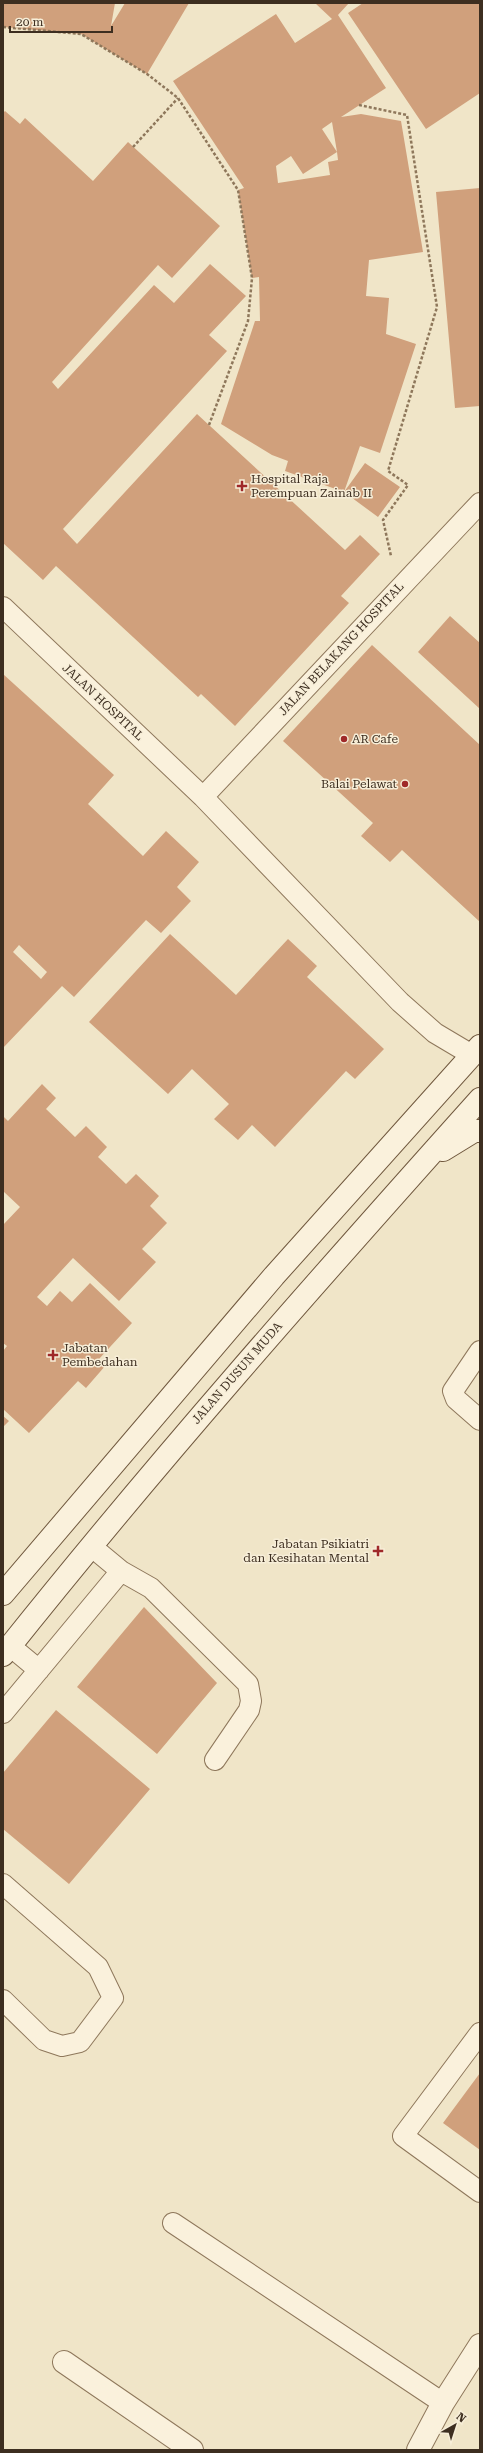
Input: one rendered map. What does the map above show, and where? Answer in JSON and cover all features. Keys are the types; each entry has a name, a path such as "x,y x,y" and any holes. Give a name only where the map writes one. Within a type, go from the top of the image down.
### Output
{"main road":[{"path":"3,1594 274,1276 477,1054"},
{"name":"JALAN DUSUN MUDA","path":"6,1651 280,1324 480,1099"},
{"path":"412,1174 450,1145 474,1131 480,1131"},
{"path":"418,2450 443,2403 480,2345"},
{"path":"64,2362 192,2450"}],"lane":[{"name":"JALAN BELAKANG HOSPITAL","path":"203,796 480,503"},
{"name":"JALAN HOSPITAL","path":"3,606 203,796 400,1002 435,1033 477,1054"},
{"path":"480,1351 453,1391 456,1399 480,1420"},
{"path":"92,1547 121,1570 151,1588 248,1684 251,1701 249,1710 215,1760"},
{"path":"3,1713 121,1570"},
{"path":"6,1651 39,1670"},
{"path":"3,1884 98,1967 113,1998 80,2042 62,2046 44,2040 3,2000"},
{"path":"480,2033 403,2136 480,2192"},
{"path":"173,2223 443,2403"}],"path":[{"path":"3,27 81,34 147,74 178,98 238,190 252,278 248,321 209,425"},
{"path":"133,147 178,98"},
{"path":"359,105 407,115 437,307 388,471 408,485 383,520 392,561 403,584"}],"building":[{"path":"3,3 115,3 111,26 125,3 189,3 147,74 81,34 3,27"},
{"path":"315,3 349,3 338,15 386,88 341,117 361,114 401,121 423,252 369,260 366,296 389,298 386,334 416,344 380,453 360,446 344,492 285,471 288,461 272,455 221,424 255,321 260,321 259,277 252,278 238,190 244,188 173,81 276,14 295,43 332,19","holes":["332,122 337,152 322,129","337,152 338,160 328,162 330,175 278,183 276,166 291,156 303,174"]},
{"path":"363,3 480,3 480,93 426,129 348,13"},
{"path":"5,111 20,124 25,118 93,181 128,142 220,226 172,278 158,265 52,382 58,389 154,285 174,303 210,264 246,296 209,335 227,351 63,529 77,544 197,414 345,550 360,535 380,554 341,596 349,603 235,726 201,694 198,697 56,566 43,580 3,543 3,113"},
{"path":"480,188 480,406 455,408 436,192"},
{"path":"365,463 400,487 378,517 344,492"},
{"path":"450,616 480,643 480,709 418,652"},
{"name":"Balai Pelawat","path":"372,645 480,745 480,922 402,850 390,862 361,836 373,823 283,741"},
{"path":"3,674 114,775 88,804 143,856 166,831 199,862 177,887 191,901 161,933 146,920 74,997 62,986 3,1048","holes":["19,945 47,972 41,979 13,952"]},
{"path":"170,934 236,995 288,939 317,966 307,977 384,1049 355,1079 346,1071 275,1147 252,1125 238,1140 214,1119 229,1104 192,1069 168,1094 89,1022"},
{"path":"42,1084 56,1098 46,1109 75,1137 86,1126 107,1147 98,1157 126,1184 136,1174 159,1196 150,1206 167,1223 142,1249 156,1262 119,1301 73,1258 37,1297 47,1306 60,1291 72,1302 90,1283 132,1323 99,1359 106,1365 86,1388 78,1381 29,1433 3,1409 3,1351 7,1346 3,1343 3,1225 20,1207 3,1191 3,1116 8,1121"},
{"path":"3,1416 9,1421 3,1427"},
{"path":"144,1607 217,1683 157,1754 77,1687"},
{"path":"56,1710 150,1789 69,1884 3,1829 3,1773"},
{"path":"480,2073 480,2150 443,2123"}],"place":[{"name":"Hospital Raja Perempuan Zainab II","path":"242,486"},
{"name":"AR Cafe","path":"344,739"},
{"name":"Balai Pelawat","path":"405,784"},
{"name":"Jabatan Pembedahan","path":"53,1355"},
{"name":"Jabatan Psikiatri dan Kesihatan Mental","path":"378,1551"}]}
